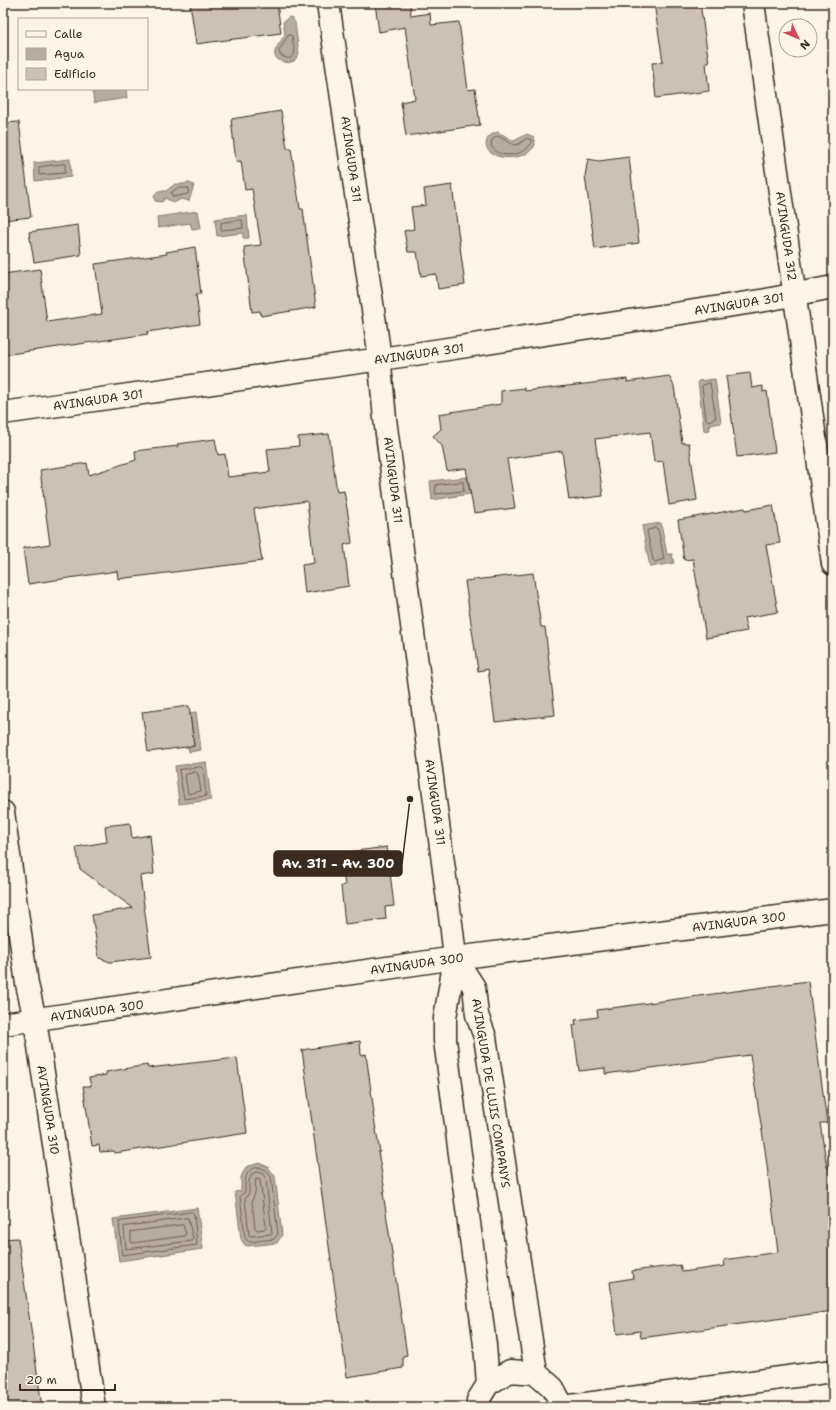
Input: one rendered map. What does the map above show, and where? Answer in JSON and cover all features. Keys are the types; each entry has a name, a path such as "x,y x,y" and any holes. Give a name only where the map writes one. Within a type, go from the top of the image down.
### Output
{"street":[{"name":"AVINGUDA 311","path":"328,3 379,359 385,419 455,958"},
{"name":"AVINGUDA 312","path":"753,3 794,296 827,476 833,564"},
{"name":"AVINGUDA 301","path":"3,413 379,359 794,296 833,287"},
{"name":"AVINGUDA 310","path":"3,812 27,984 34,1020 94,1407"},
{"name":"AVINGUDA 300","path":"3,1024 455,958 833,910"},
{"name":"AVINGUDA DE LLUIS COMPANYS","path":"455,958 474,987 477,1015 485,1037 536,1373"},
{"path":"455,958 445,1018 445,1040 485,1345 488,1384"},
{"path":"478,1407 478,1400 488,1384 510,1371 536,1373 553,1388 563,1407 833,1371"}],"water":[{"path":"289,17 292,18 295,23 299,54 294,61 283,62 277,58 275,52 285,34 283,22"},
{"path":"92,90 126,90 127,98 94,103"},
{"path":"498,132 514,141 527,134 534,137 535,145 529,152 521,156 512,158 495,155 489,151 486,145 488,138 492,134"},
{"path":"70,159 71,177 35,181 34,163"},
{"path":"187,182 194,185 189,201 181,199 174,203 165,198 162,202 155,201 154,196 158,191 166,191 175,184 185,184"},
{"path":"198,211 201,228 192,229 190,223 158,228 157,217"},
{"path":"247,215 249,238 243,238 243,233 217,236 215,219"},
{"path":"715,379 721,423 709,425 710,430 704,431 698,381"},
{"path":"467,477 470,494 432,500 430,481"},
{"path":"661,523 667,554 672,554 674,563 650,567 642,526"},
{"path":"196,712 201,750 189,752 188,746 194,746 190,713"},
{"path":"206,762 211,800 179,804 175,766"},
{"path":"259,1163 268,1167 275,1176 282,1235 277,1243 248,1246 245,1245 241,1239 235,1192 241,1191 241,1177 246,1167"},
{"path":"197,1208 203,1249 119,1261 113,1219"}],"building":[{"path":"190,3 277,3 281,33 196,44"},
{"path":"375,3 410,3 411,16 430,13 431,25 459,22 468,90 475,89 480,125 406,136 401,102 415,99 405,27 379,32"},
{"path":"654,3 700,3 709,63 706,63 709,91 656,98 652,63 663,62"},
{"path":"281,111 287,148 291,148 300,209 303,209 316,307 261,316 260,311 252,312 244,247 261,245 252,189 245,190 241,161 236,162 231,119"},
{"path":"19,122 31,217 3,220 3,123"},
{"path":"629,157 639,243 595,249 585,176 588,159 599,161"},
{"path":"452,185 465,285 438,289 436,274 421,276 417,252 408,252 404,231 414,229 411,207 426,205 424,189"},
{"path":"78,225 81,255 34,262 29,232"},
{"path":"195,247 201,294 196,294 200,324 147,332 148,334 3,355 3,274 40,269 47,322 102,314 95,264 167,254 166,252"},
{"path":"750,373 752,388 763,386 763,392 767,391 775,452 737,457 726,376"},
{"path":"669,376 674,386 682,443 689,443 697,500 669,505 663,461 654,462 650,432 595,439 603,496 569,500 562,451 507,459 515,508 474,513 466,468 447,471 442,446 433,436 441,429 439,414 501,404 501,391 524,388 525,391 627,379 627,382"},
{"path":"329,434 337,492 344,491 349,520 352,543 344,545 349,586 305,593 302,565 314,563 307,501 254,509 262,561 118,579 117,571 28,584 23,548 50,544 40,470 87,463 89,475 136,460 135,451 178,446 177,444 215,439 218,455 225,454 228,477 270,472 267,449 299,446 298,437"},
{"path":"773,505 780,543 766,545 778,612 744,618 747,631 706,638 693,559 684,560 678,520 745,508 746,510"},
{"path":"533,573 541,627 545,627 555,715 495,722 488,669 478,671 465,581"},
{"path":"189,706 194,746 148,752 142,712"},
{"path":"130,823 132,838 150,835 154,874 140,876 151,957 110,962 99,958 92,915 133,908 80,869 76,847 107,842 105,826"},
{"path":"387,847 394,906 385,907 386,919 345,924 341,886 345,885 340,853"},
{"path":"808,981 827,1123 820,1123 827,1167 833,1168 833,1311 641,1338 640,1331 617,1334 610,1282 633,1278 632,1271 680,1265 682,1272 725,1266 724,1260 778,1252 765,1150 750,1055 605,1074 605,1068 579,1071 573,1025 576,1025 575,1020 598,1017 597,1010"},
{"path":"360,1041 361,1055 366,1054 373,1113 380,1152 378,1152 385,1191 383,1192 407,1355 403,1356 403,1368 347,1377 302,1050"},
{"path":"237,1058 247,1133 115,1153 114,1151 100,1152 99,1145 92,1146 83,1086 91,1086 89,1078 106,1075 106,1072 147,1065 148,1068"},
{"path":"18,1238 42,1407 3,1407 3,1239"}],"place":[{"name":"Av. 311 - Av. 300","path":"410,799"}]}
